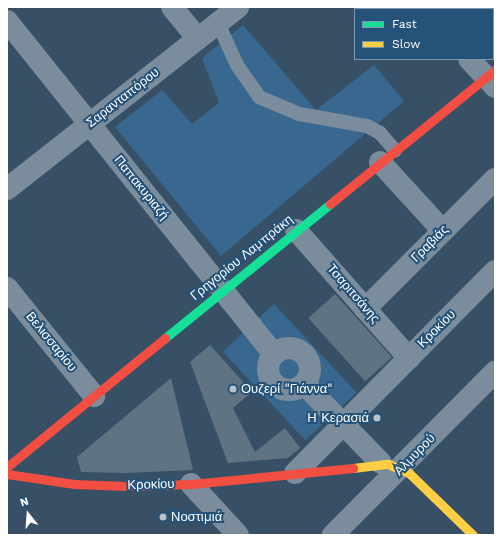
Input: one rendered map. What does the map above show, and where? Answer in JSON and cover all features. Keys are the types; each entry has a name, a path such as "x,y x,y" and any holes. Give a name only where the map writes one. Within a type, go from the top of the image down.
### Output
{"main road":[{"name":"Γρηγορίου Λαμπράκη","path":"7,468 388,156 492,78"},
{"name":"Κροκίου","path":"7,474 74,484 191,484 381,463 402,469"},
{"path":"402,469 473,535"}],"street":[{"path":"172,7 198,39"},
{"name":"Σαρανταπόρου","path":"7,189 238,7"},
{"name":"Παπακυριαζή","path":"7,22 274,354"},
{"path":"470,60 492,78"},
{"path":"388,156 443,231"},
{"name":"Γραβιάς","path":"365,309 495,179"},
{"name":"Τσαριτσάνης","path":"296,230 409,358"},
{"name":"Κροκίου","path":"295,473 495,271"},
{"name":"Βελισσαρίου","path":"7,288 94,396"},
{"path":"289,348 304,354 311,369 304,384 289,391 274,384 268,369 274,354 289,348"},
{"name":"Αλμυρού","path":"333,535 402,469 495,372"},
{"path":"304,384 345,424 381,463"},
{"path":"191,484 238,535"}],"lane":[{"path":"218,23 237,65 259,97 299,114 367,126 380,133 388,156"}],"shaded area":[{"path":"243,25 316,110 374,65 404,101 221,256 115,127 162,90 192,124 219,103 202,58"},
{"path":"274,304 357,392 305,440 223,352"}],"building":[{"path":"335,294 392,357 365,381 308,318"},
{"path":"210,345 252,392 233,408 255,452 285,428 300,448 288,458 228,463 190,362"},
{"path":"171,378 193,470 127,473 81,472 77,457"}],"traffic: fast":[{"path":"165,338 330,204"}],"traffic: slow":[{"path":"353,468 388,464 409,473 473,535"}],"traffic: jam":[{"path":"330,204 495,70"},
{"path":"7,467 165,338"},
{"path":"7,474 74,484 127,486 191,484 353,468"}],"place":[{"name":"Ουζερί \"Γιάννα\"","path":"233,389"},
{"name":"Η Κερασιά","path":"377,418"},
{"name":"Νοστιμιά","path":"163,517"}]}
